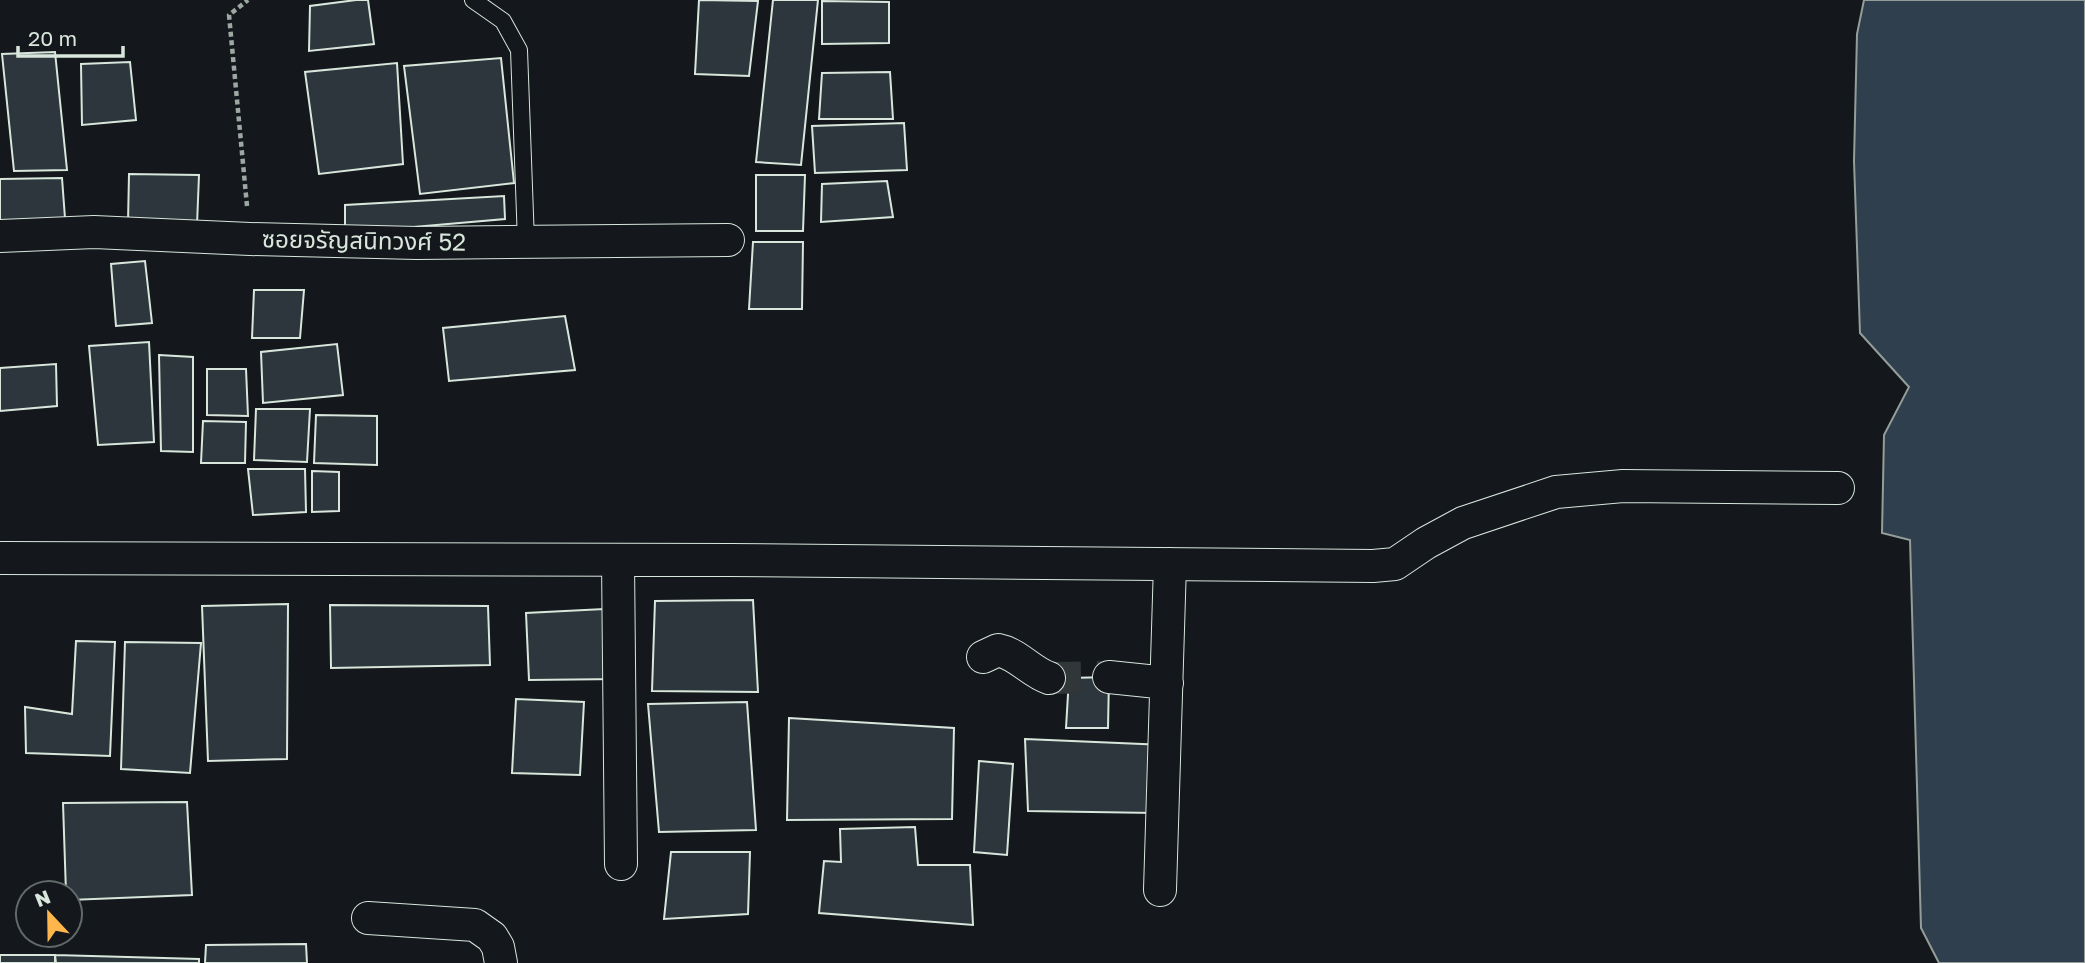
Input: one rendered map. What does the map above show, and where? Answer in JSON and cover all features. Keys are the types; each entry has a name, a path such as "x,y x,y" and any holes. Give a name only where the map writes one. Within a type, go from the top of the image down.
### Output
{"street":[{"name":"ซอยจรัญสนิทวงศ์ 52","path":"0,236 94,232 417,243 728,240"},
{"path":"0,558 744,560 1373,566 1395,564 1463,523 1556,492 1623,486 1838,488"},
{"path":"618,561 621,864"},
{"path":"1160,890 1170,564"},
{"path":"983,657 998,650 1006,651 1040,675 1049,678"},
{"path":"1109,677 1167,683"},
{"path":"369,918 475,925 492,937 498,947 501,963"}],"lane":[{"path":"472,0 503,21 519,50 526,242"}],"path":[{"path":"248,0 229,15 250,239"}],"water":[{"path":"1864,0 2085,0 2085,963 1939,963 1921,928 1910,540 1882,533 1884,435 1909,387 1860,333 1854,161 1857,34"}],"building":[{"path":"368,0 374,44 309,51 310,6"},
{"path":"699,0 758,1 749,76 695,74"},
{"path":"773,0 818,0 801,165 756,162"},
{"path":"822,1 889,2 889,43 822,44"},
{"path":"55,52 67,170 14,171 2,54"},
{"path":"501,58 514,183 420,194 404,66"},
{"path":"130,62 136,120 82,125 81,64"},
{"path":"397,63 403,164 319,174 305,72"},
{"path":"890,72 893,119 819,119 822,73"},
{"path":"904,123 907,170 815,173 812,126"},
{"path":"129,174 199,175 197,225 128,223"},
{"path":"756,175 805,175 803,231 756,231"},
{"path":"62,178 65,218 0,221 0,179"},
{"path":"887,181 893,217 821,222 822,184"},
{"path":"504,196 505,219 345,233 345,205"},
{"path":"753,242 803,242 802,309 749,309"},
{"path":"145,261 152,323 116,326 111,264"},
{"path":"254,290 304,290 300,338 252,338"},
{"path":"565,316 575,370 449,381 443,328"},
{"path":"149,342 154,442 98,445 89,346"},
{"path":"337,344 343,395 263,403 261,352"},
{"path":"159,355 193,357 193,452 161,451"},
{"path":"56,364 57,406 0,411 0,368"},
{"path":"207,369 246,369 248,416 207,415"},
{"path":"256,409 310,409 307,462 254,460"},
{"path":"316,415 377,416 377,465 314,463"},
{"path":"203,421 246,422 245,463 201,463"},
{"path":"248,469 305,469 306,512 253,515"},
{"path":"312,471 339,472 339,511 312,512"},
{"path":"753,600 758,692 652,691 655,601"},
{"path":"288,604 287,759 208,761 202,606"},
{"path":"330,605 488,606 490,665 331,668"},
{"path":"604,609 619,679 529,680 526,613"},
{"path":"76,641 115,642 110,756 26,753 25,707 72,714"},
{"path":"125,642 201,643 190,773 121,769"},
{"path":"1109,677 1108,728 1066,728 1069,678"},
{"path":"516,699 584,702 580,775 512,773"},
{"path":"747,702 756,830 659,832 648,704"},
{"path":"789,718 954,728 952,819 787,820"},
{"path":"1025,739 1165,745 1155,813 1028,811"},
{"path":"979,761 1013,764 1007,855 974,852"},
{"path":"187,802 192,895 84,899 84,879 66,879 63,803"},
{"path":"915,827 918,865 970,865 973,925 819,913 824,861 841,862 840,829"},
{"path":"671,852 750,852 748,914 664,919"},
{"path":"306,944 307,963 205,963 206,945"},
{"path":"0,955 55,955 55,963 0,963"},
{"path":"55,955 199,959 199,963 56,963"}],"tunnel":[{"path":"1049,678 1109,677"}]}
